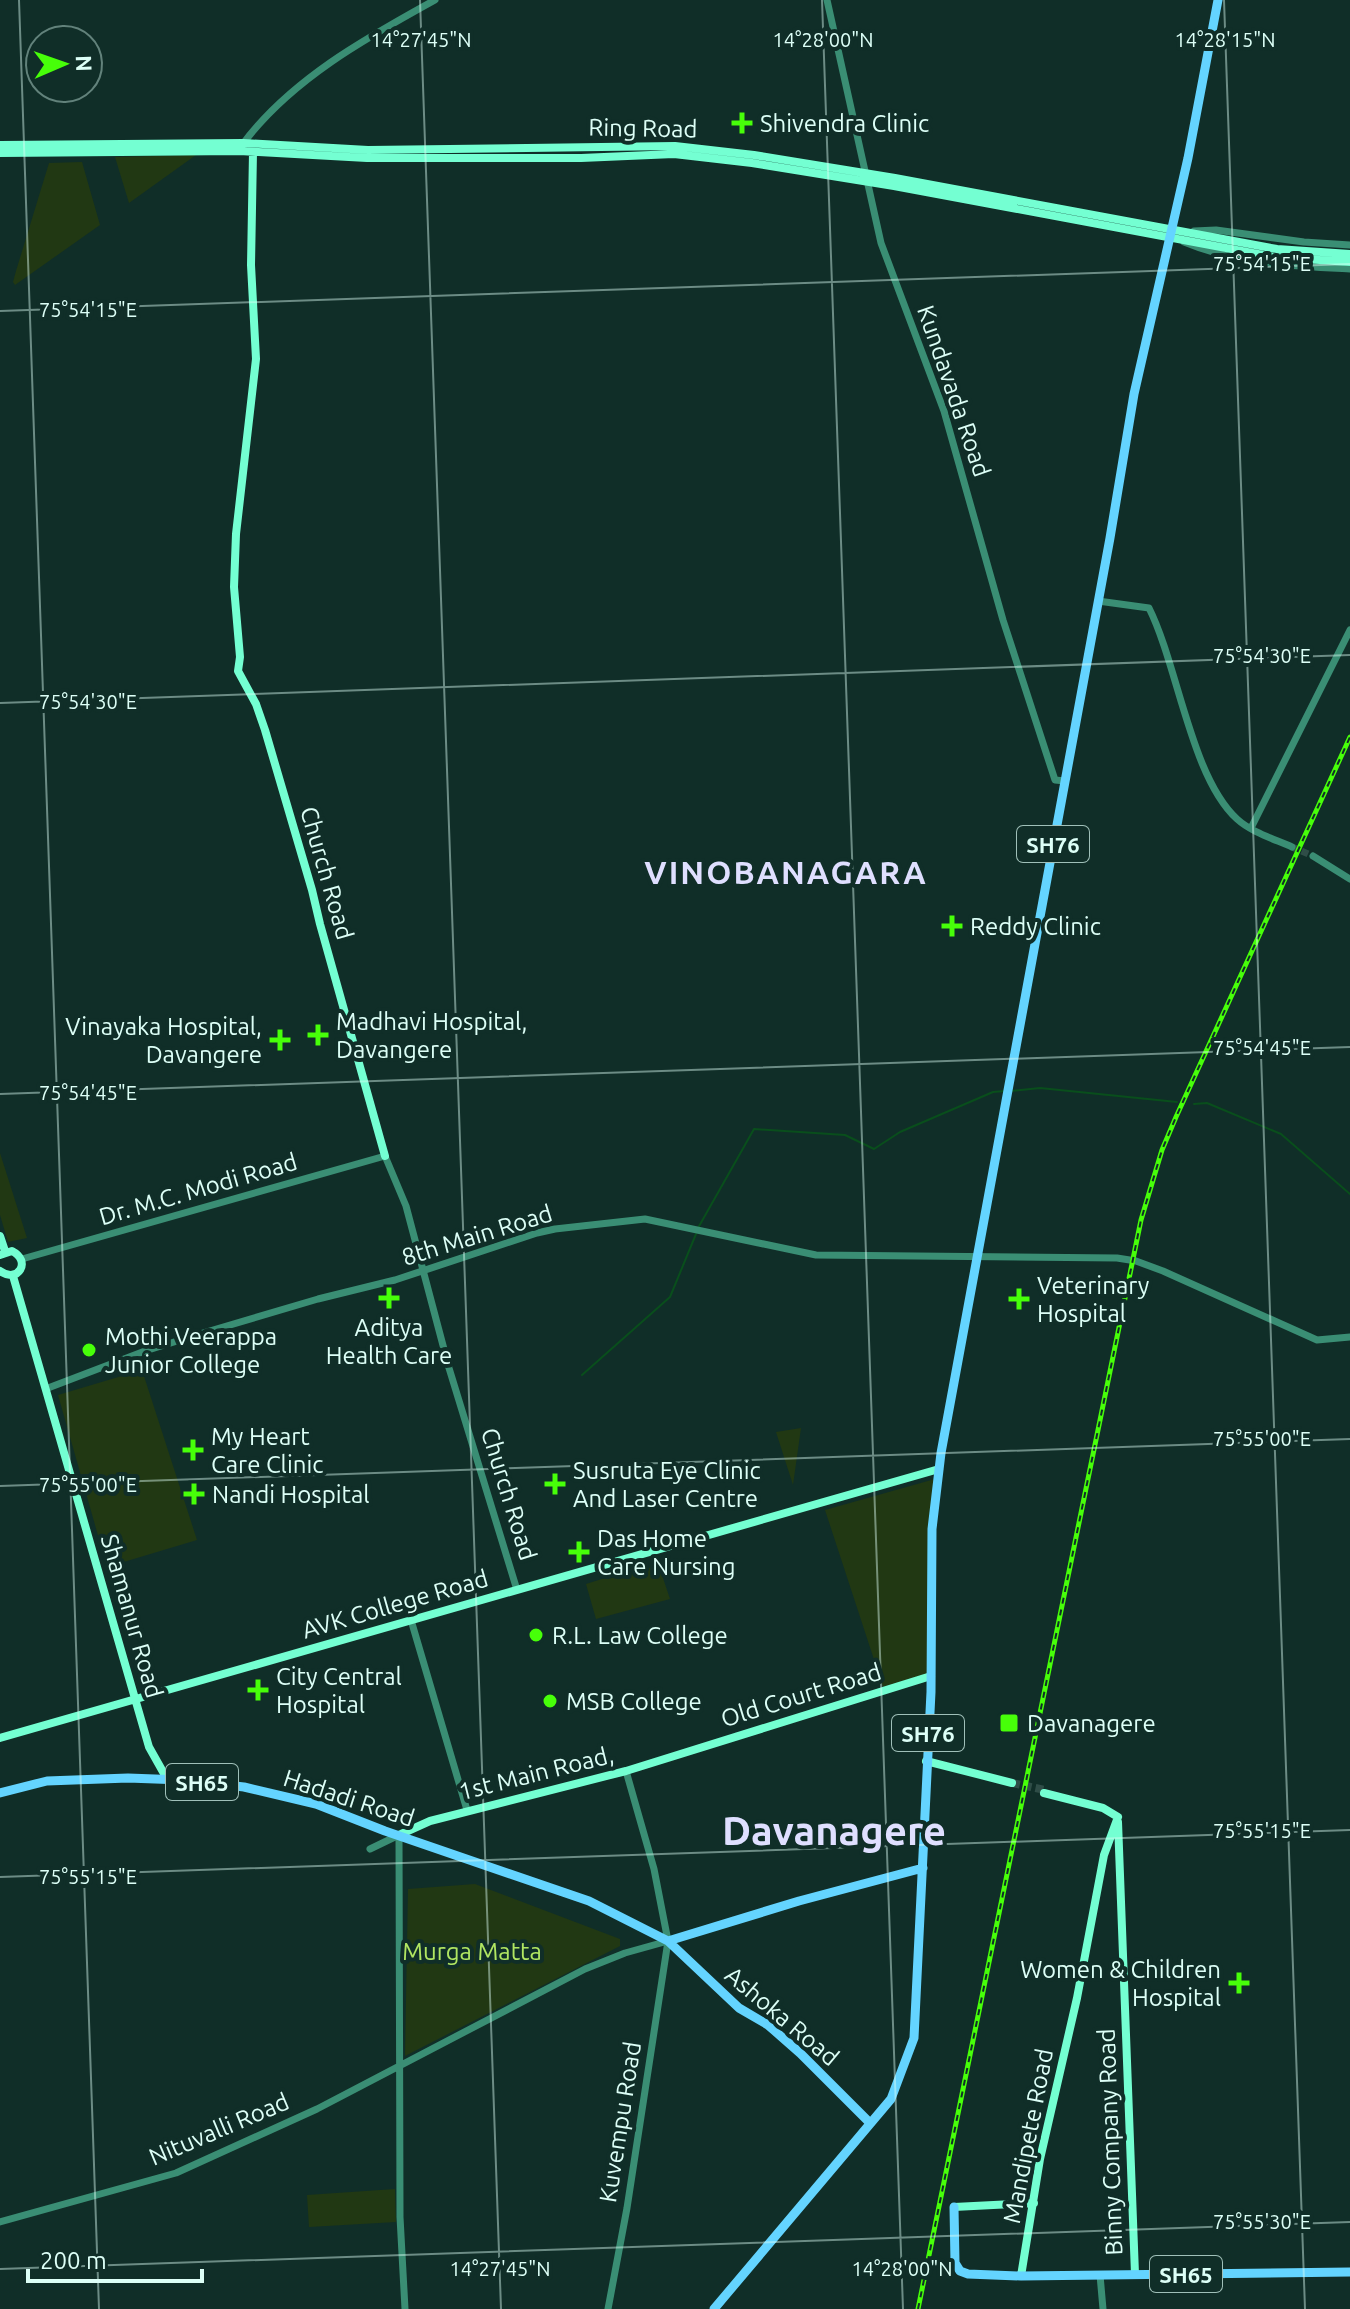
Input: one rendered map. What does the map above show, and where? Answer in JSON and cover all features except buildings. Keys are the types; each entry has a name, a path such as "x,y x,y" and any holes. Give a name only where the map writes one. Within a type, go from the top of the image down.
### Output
{"main road":[{"name":"SH76","path":"714,2309 891,2099 914,2038 931,1676 932,1529 939,1469 1133,398 1171,235 1218,0"},
{"name":"Ring Road","path":"0,145 368,150 675,146 721,150 1276,253"},
{"name":"Ring Road","path":"0,153 242,147 253,152 367,158 581,158 674,154 865,178"},
{"name":"Church Road","path":"253,152 250,236 256,359 236,534 234,587 240,657 238,671 256,704 265,730 385,1156"},
{"path":"1276,253 1350,254"},
{"path":"1276,253 1350,262"},
{"path":"0,1236 3,1253 16,1252 22,1259 22,1268 13,1276 0,1271"},
{"name":"Shamanur Road","path":"13,1276 48,1388 149,1747 167,1779"},
{"name":"AVK College Road","path":"0,1738 939,1469"},
{"name":"Old Court Road","path":"683,1752 931,1676"},
{"name":"1st Main Road,","path":"399,1835 430,1821 467,1810 626,1771 683,1752"},
{"path":"926,1763 1012,1784"},
{"name":"Hadadi Road","path":"0,1793 47,1781 167,1779 244,1787 316,1804 589,1901 668,1941"},
{"path":"1045,1791 1118,1815"},
{"name":"Mandipete Road","path":"1021,2276 1040,2159 1077,1998 1104,1855 1118,1815"},
{"name":"Binny Company Road","path":"1118,1815 1135,2274"},
{"path":"668,1941 799,1901 923,1868"},
{"name":"Ashoka Road","path":"668,1941 739,2008 768,2025 800,2053 870,2123"},
{"path":"1021,2276 960,2271 954,2253 954,2207 1034,2203"},
{"name":"SH65","path":"1021,2276 1350,2272"}],"street":[{"path":"242,147 278,106 327,65 435,0"},
{"name":"Kundavada Road","path":"827,0 881,243 944,411 999,607 1042,743 1055,780 1065,781"},
{"path":"1183,237 1216,230 1350,245"},
{"path":"1183,237 1212,254 1264,264 1350,269"},
{"path":"1098,601 1149,608 1199,755 1223,803 1238,820 1292,847"},
{"path":"1251,828 1350,630"},
{"path":"1313,856 1350,879"},
{"name":"Dr. M.C. Modi Road","path":"22,1259 385,1156"},
{"name":"Church Road","path":"385,1156 406,1206 492,1513 517,1590"},
{"name":"8th Main Road","path":"48,1388 159,1346 555,1229 645,1219 816,1255 1083,1256 1136,1261 1317,1340 1350,1337"},
{"path":"411,1620 467,1810"},
{"name":"Kuvempu Road","path":"608,2309 627,2208 668,1941 654,1869 626,1771"},
{"path":"370,1849 399,1835 400,2217 405,2309"},
{"name":"Nituvalli Road","path":"0,2222 176,2173 317,2109 585,1969 668,1941"},
{"path":"1100,2275 1103,2309"}],"green space":[{"path":"196,155 129,203 115,157"},
{"path":"82,162 100,225 15,285 16,271 49,163"},
{"path":"0,1153 27,1238 8,1242 0,1215"},
{"path":"142,1370 197,1540 107,1567 58,1395"},
{"path":"801,1428 793,1485 776,1432"},
{"path":"935,1479 929,1673 883,1687 825,1510"},
{"path":"659,1566 670,1599 596,1619 586,1584"},
{"name":"Murga Matta","path":"475,1884 620,1939 620,1946 405,2056 408,1889"},
{"path":"395,2189 396,2222 309,2227 307,2195"}],"waterway":[{"path":"1011,1091 1040,1088 1177,1102"},
{"path":"698,1228 754,1129 845,1135 874,1149 900,1132 993,1092 1005,1091"},
{"path":"1194,1104 1207,1103 1281,1134 1350,1194"},
{"path":"582,1375 670,1297 696,1234"}],"tunnel":[{"path":"1292,847 1313,856"},
{"path":"1012,1783 1045,1790"}],"railway":[{"path":"918,2309 1141,1220 1162,1150 1176,1117 1350,737"}],"place":[{"name":"Shivendra Clinic","path":"742,123"},
{"name":"Reddy Clinic","path":"952,926"},
{"name":"Madhavi Hospital, Davangere","path":"318,1035"},
{"name":"Vinayaka Hospital, Davangere","path":"280,1040"},
{"name":"Aditya Health Care","path":"389,1298"},
{"name":"Veterinary Hospital","path":"1019,1299"},
{"name":"Mothi Veerappa Junior College","path":"89,1350"},
{"name":"My Heart Care Clinic","path":"193,1450"},
{"name":"Susruta Eye Clinic And Laser Centre","path":"555,1484"},
{"name":"Nandi Hospital","path":"194,1494"},
{"name":"Das Home Care Nursing","path":"579,1552"},
{"name":"R.L. Law College","path":"536,1635"},
{"name":"City Central Hospital","path":"258,1690"},
{"name":"MSB College","path":"550,1701"},
{"name":"Davanagere","path":"1009,1723"},
{"name":"Women & Children Hospital","path":"1239,1983"}],"district":[{"name":"VINOBANAGARA","path":"786,872"},
{"name":"Davanagere","path":"834,1830"}]}
